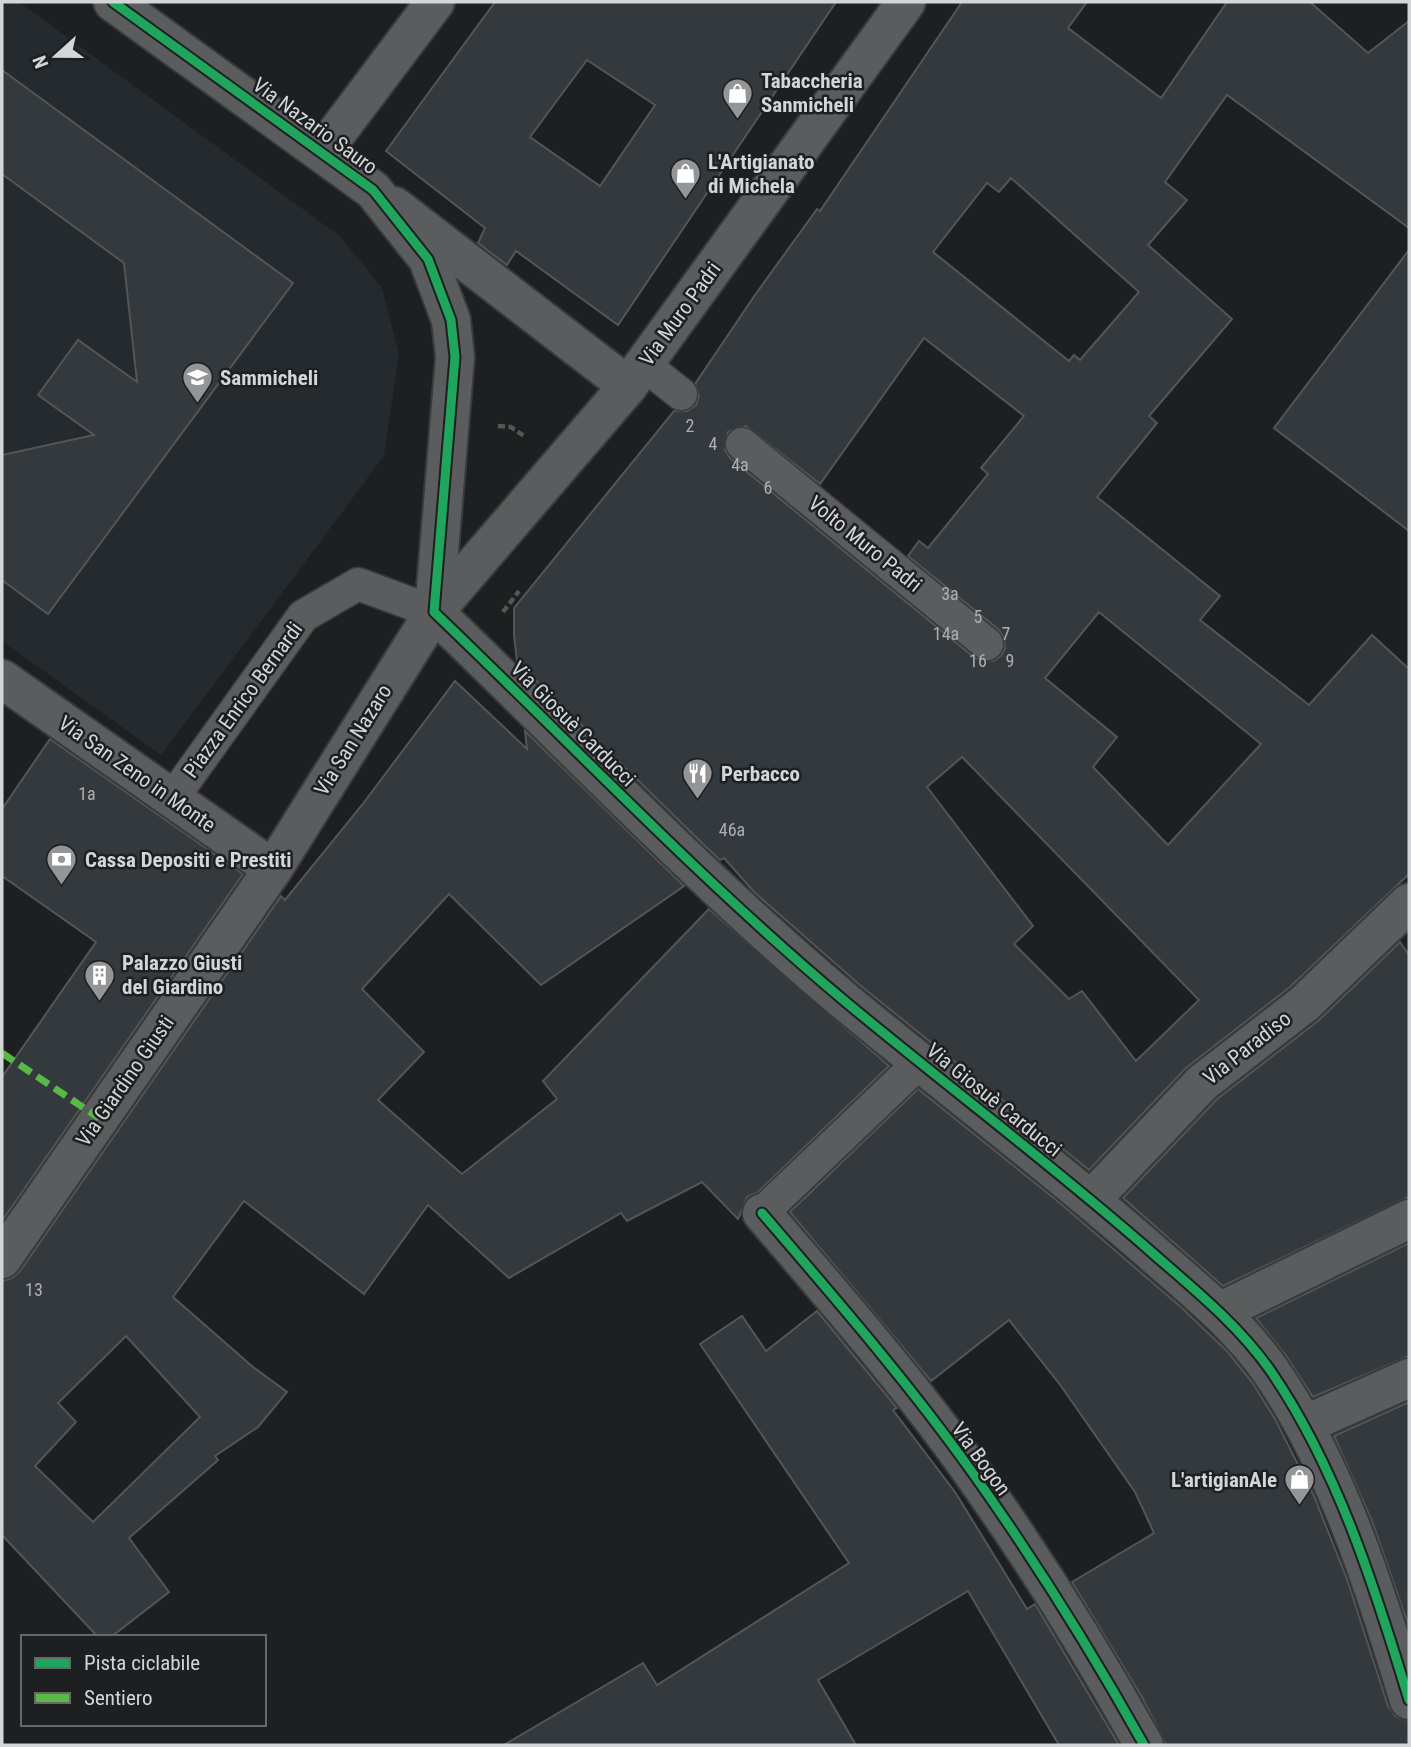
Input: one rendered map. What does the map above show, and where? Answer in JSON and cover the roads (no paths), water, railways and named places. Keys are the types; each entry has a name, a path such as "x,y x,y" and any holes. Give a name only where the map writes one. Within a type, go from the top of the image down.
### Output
{"street":[{"name":"Via Nazario Sauro","path":"113,2 636,375"},
{"path":"323,151 435,2"},
{"name":"Via Muro Padri","path":"434,612 636,375 906,2"},
{"name":"Via Nazario Sauro","path":"373,190 428,259 452,320 455,357 451,425 434,612"},
{"name":"Via Giosuè Carducci","path":"434,612 650,824 813,974 919,1063 1091,1199 1233,1324 1269,1369 1304,1425 1350,1528 1409,1700"},
{"name":"Via San Nazaro","path":"273,869 434,612"},
{"name":"Via San Zeno in Monte","path":"2,679 273,869"},
{"name":"Via Giardino Giusti","path":"2,1259 273,869"},
{"name":"Via Paradiso","path":"1091,1199 1202,1083 1304,1004 1409,903"},
{"name":"Via Bogon","path":"762,1213 836,1300 971,1472 1111,1686 1144,1745"},
{"path":"1219,1312 1409,1219"},
{"path":"1304,1425 1409,1378"}],"lane":[{"path":"636,375 681,394"},
{"name":"Volto Muro Padri","path":"742,444 987,644"},
{"name":"Piazza Enrico Bernardi","path":"172,799 303,617 358,584 434,612"},
{"name":"Via Bogon","path":"762,1213 919,1063"}],"place":[{"name":"Tabaccheria Sanmicheli","path":"738,120"},
{"name":"L'Artigianato di Michela","path":"685,201"},
{"name":"Sammicheli","path":"197,405"},
{"name":"Perbacco","path":"698,801"},
{"name":"Cassa Depositi e Prestiti","path":"62,887"},
{"name":"Palazzo Giusti del Giardino","path":"99,1002"},
{"name":"L'artigianAle","path":"1300,1507"}]}
